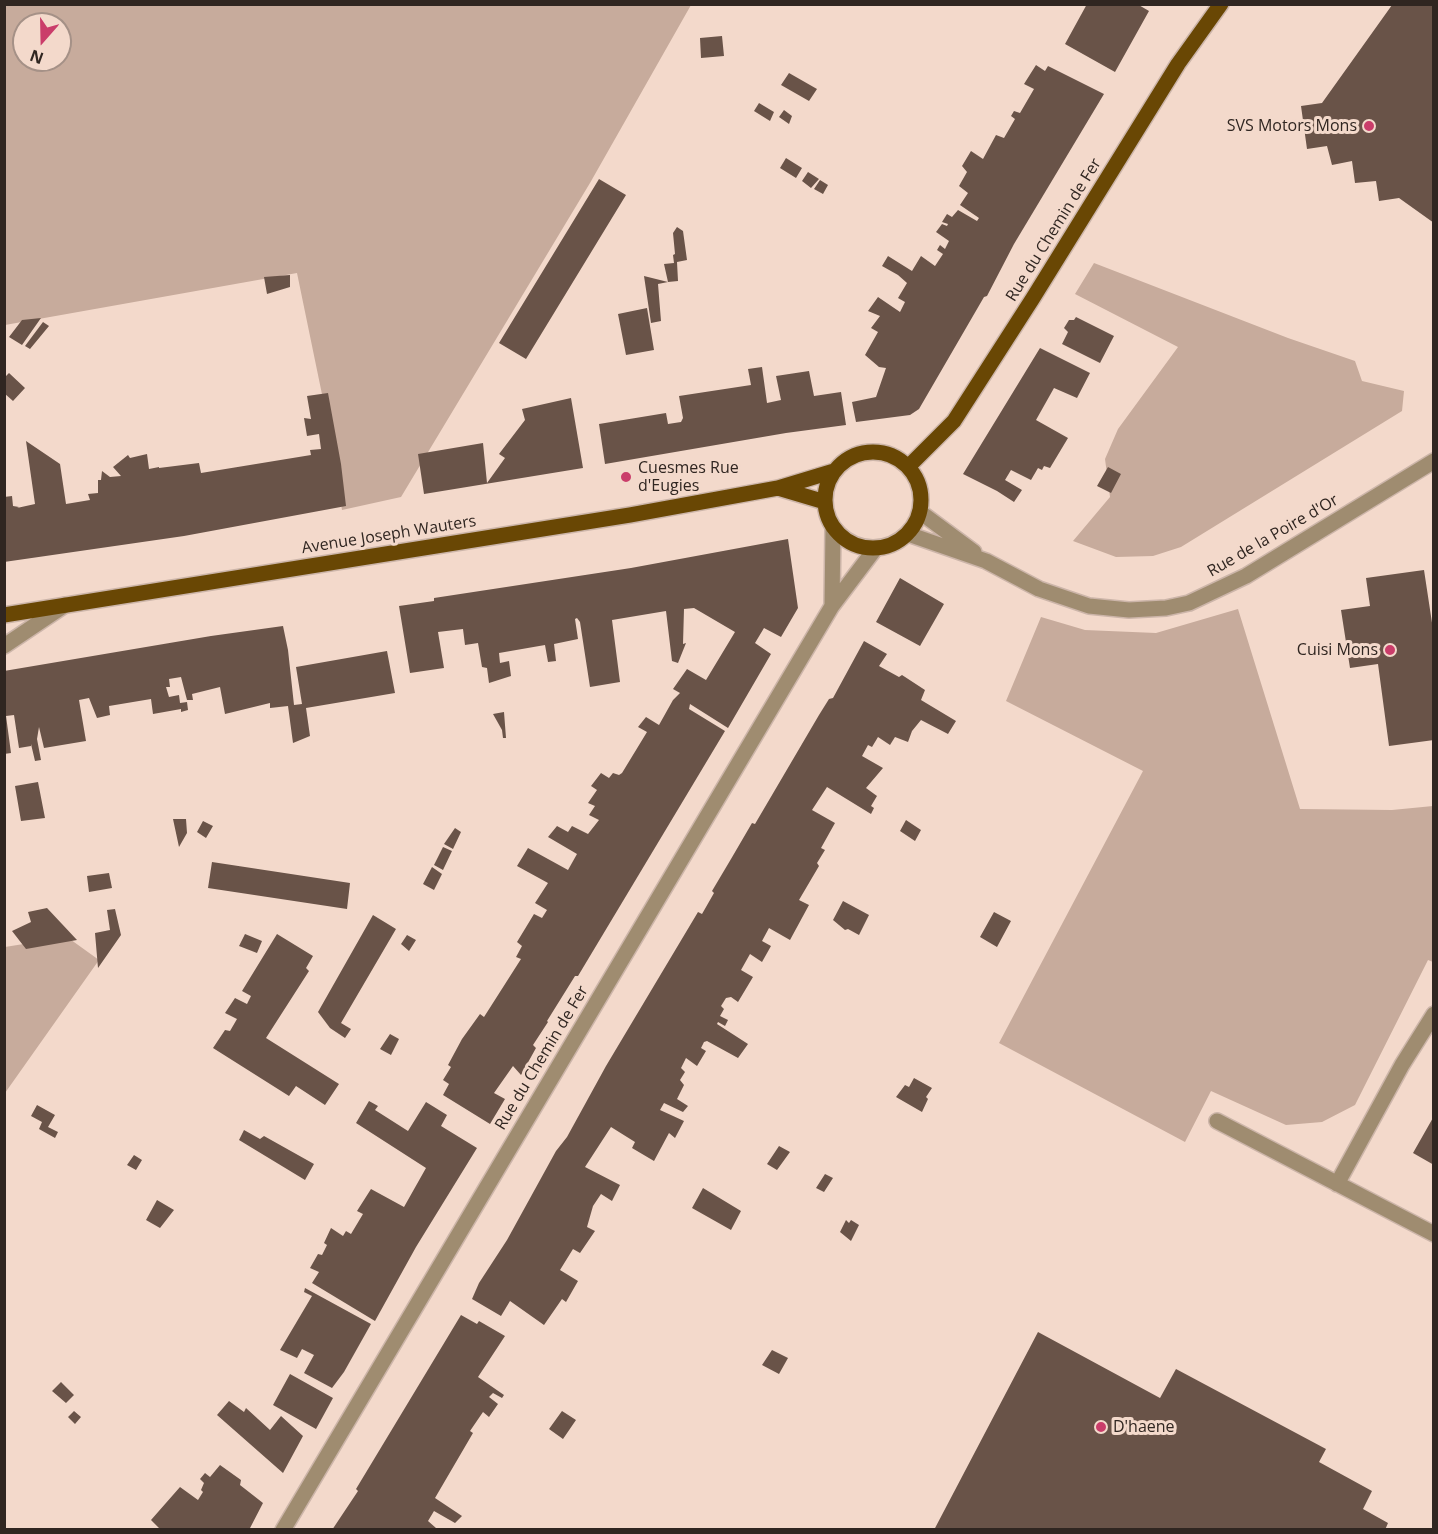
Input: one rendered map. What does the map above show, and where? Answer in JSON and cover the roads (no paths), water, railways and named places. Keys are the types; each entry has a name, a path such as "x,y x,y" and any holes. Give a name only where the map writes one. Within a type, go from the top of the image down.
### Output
{"main road":[{"name":"Rue du Chemin de Fer","path":"908,467 954,421 1178,64 1221,4"},
{"path":"872,452 895,457 908,467 917,482 921,496 920,512 908,534 899,541 875,549 845,540 833,528 828,519 825,502 828,482 834,471 846,460 855,455 872,452"},
{"name":"Avenue Joseph Wauters","path":"7,612 65,605 630,515 778,488 834,471"},
{"name":"Avenue Joseph Wauters","path":"778,488 825,502"}],"street":[{"name":"Rue de la Poire d'Or","path":"986,561 1040,589 1089,606 1129,610 1166,608 1190,603 1246,576 1434,461"},
{"path":"920,512 986,561"},
{"name":"Rue du Chemin de Fer","path":"832,606 833,528"},
{"path":"908,534 986,561"},
{"name":"Rue du Chemin de Fer","path":"283,1530 832,606 875,549"},
{"path":"4,646 65,605"},
{"path":"1337,1184 1402,1065 1434,1014"},
{"path":"1217,1121 1434,1234"}],"place":[{"name":"SVS Motors Mons","path":"1369,126"},
{"name":"Cuesmes Rue d'Eugies","path":"626,477"},
{"name":"Cuisi Mons","path":"1390,650"},
{"name":"D'haene","path":"1101,1427"}]}
